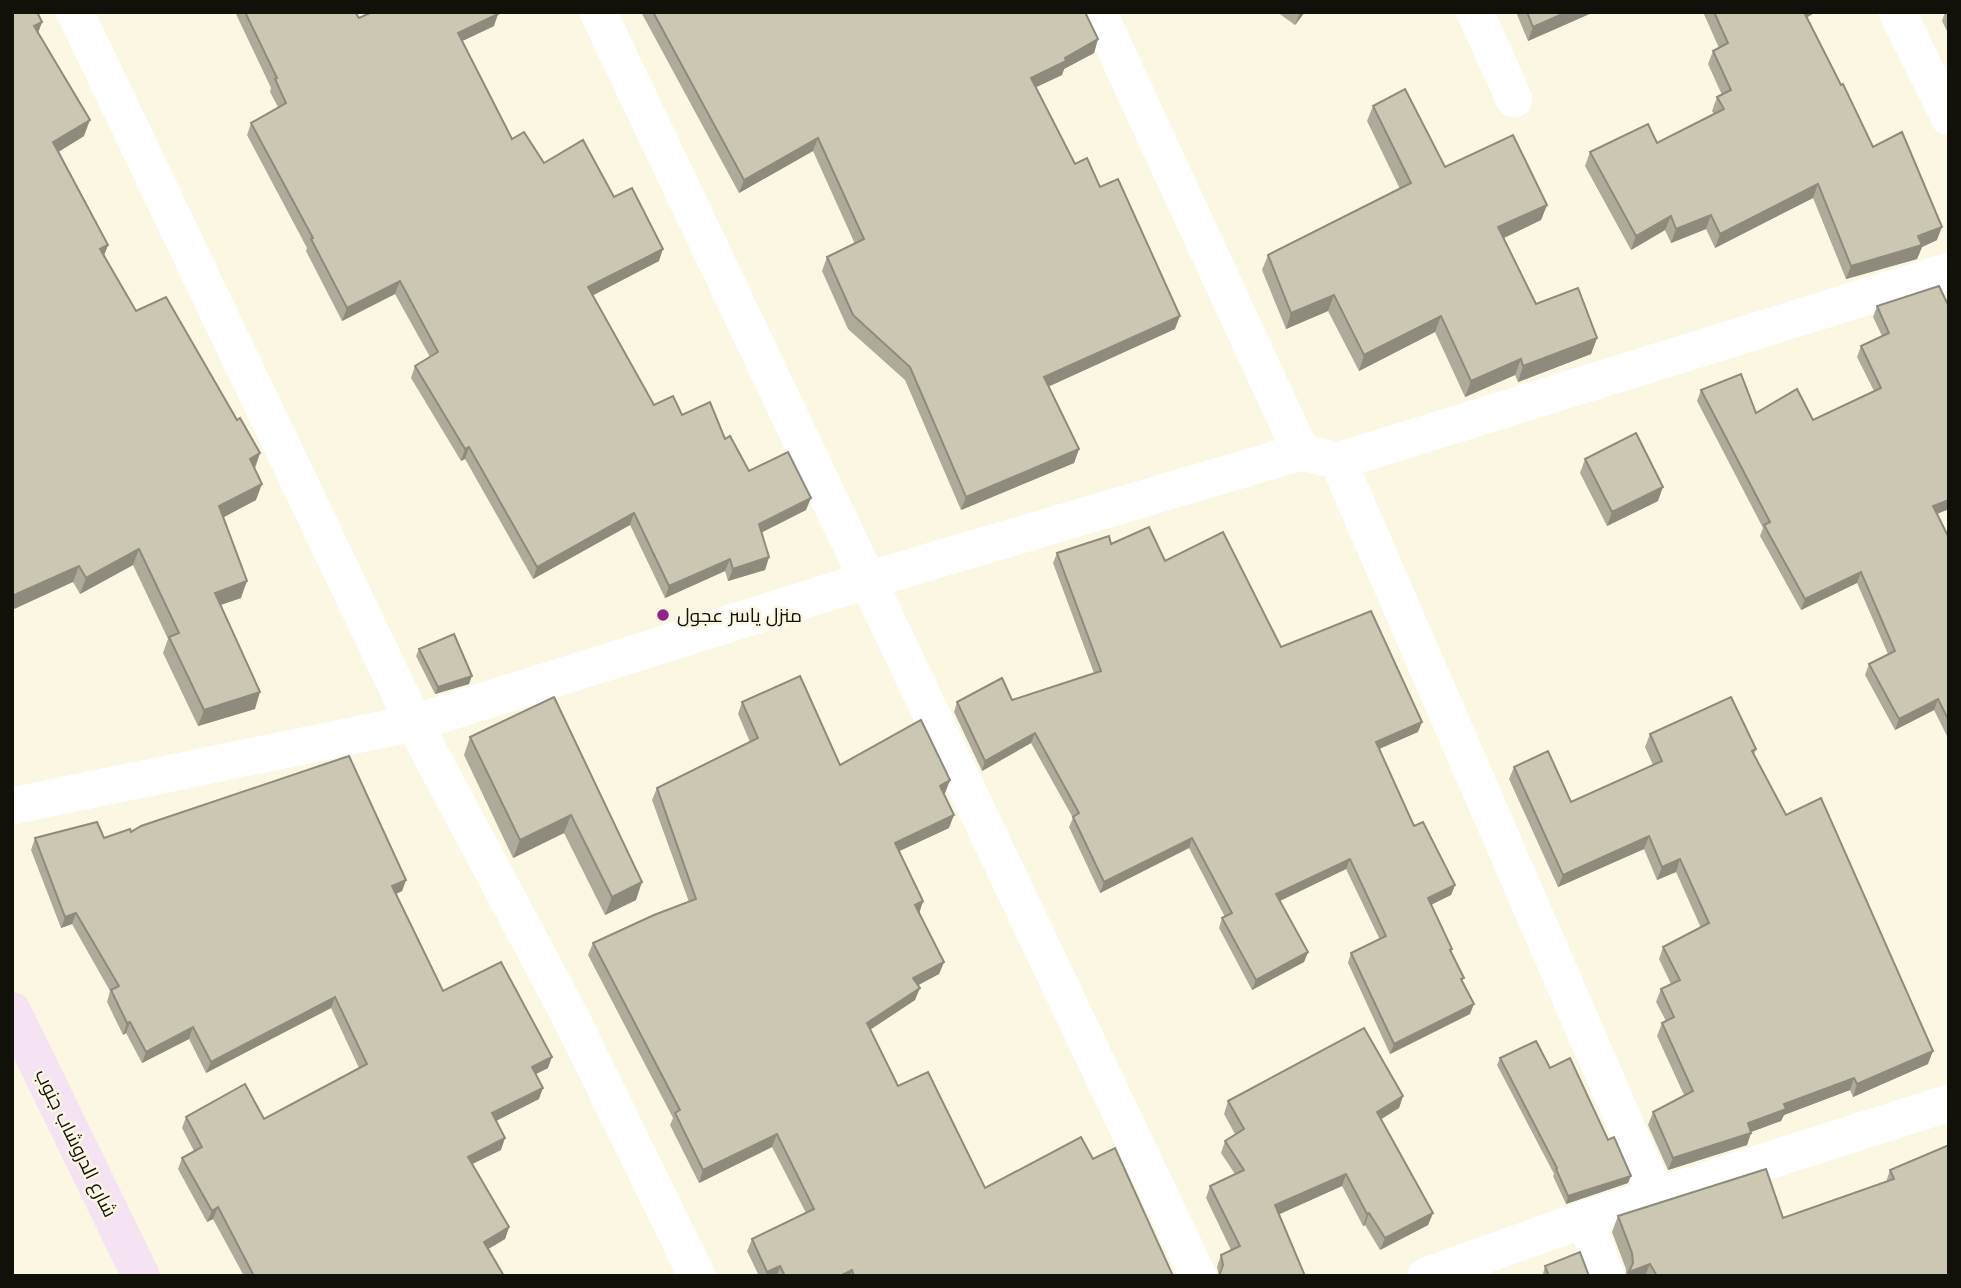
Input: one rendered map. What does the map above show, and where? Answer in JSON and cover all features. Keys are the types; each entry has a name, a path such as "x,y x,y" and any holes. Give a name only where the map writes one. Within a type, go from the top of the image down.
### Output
{"street":[{"path":"75,12 414,723 571,1017 697,1276"},
{"path":"598,12 1198,1276"},
{"path":"1098,12 1301,452"},
{"path":"1475,12 1514,99"},
{"path":"1897,12 1947,109"},
{"path":"12,806 414,723 868,580 1301,452 1338,461 1949,271"},
{"path":"1338,461 1656,1195"},
{"name":"شارع الدروشاب جنوب","path":"12,1011 141,1276"},
{"path":"1426,1276 1656,1195 1949,1103"},
{"path":"1585,1219 1606,1276"}],"building":[{"path":"12,12 37,12 42,22 34,26 90,120 53,142 108,245 100,249 136,311 166,297 237,420 240,418 260,453 250,459 262,484 219,506 247,581 215,593 260,692 204,710 169,637 179,633 139,549 86,578 79,566 12,596"},
{"path":"245,12 355,12 359,18 372,12 497,12 498,14 458,33 512,139 524,132 544,163 583,140 614,197 632,188 663,249 588,287 654,405 673,396 682,415 710,402 725,439 730,436 749,471 788,452 811,498 759,524 769,557 733,569 730,559 669,586 634,513 537,567 469,447 465,449 415,366 438,352 400,281 347,308 251,123 286,103"},
{"path":"653,12 1085,12 1098,39 1065,58 1066,61 1031,78 1075,164 1087,158 1100,187 1118,179 1180,316 1044,377 1079,449 966,497 910,367 853,315 827,257 864,239 818,138 744,180"},
{"path":"1527,12 1567,12 1533,27"},
{"path":"1714,12 1804,12 1873,147 1902,132 1942,227 1918,236 1922,245 1851,266 1818,184 1720,234 1711,215 1676,229 1671,216 1636,236 1590,152 1648,124 1657,143 1724,109 1717,97 1731,90 1713,51 1728,43"},
{"path":"1405,89 1445,167 1513,135 1547,205 1498,227 1536,304 1578,288 1597,338 1523,366 1521,359 1471,381 1441,316 1364,355 1334,295 1291,313 1268,255 1411,183 1373,106"},
{"path":"1939,286 1949,307 1949,500 1933,506 1949,538 1949,721 1938,699 1899,719 1869,664 1895,651 1861,572 1805,599 1764,525 1770,522 1701,390 1741,374 1756,413 1797,389 1813,420 1881,388 1861,346 1889,333 1877,306"},
{"path":"1636,433 1663,487 1612,512 1585,459"},
{"path":"1149,527 1165,561 1223,532 1281,647 1371,611 1422,722 1376,742 1414,826 1423,822 1455,885 1428,898 1474,1004 1394,1044 1351,953 1386,936 1350,859 1276,894 1308,952 1256,980 1222,918 1232,913 1192,838 1104,882 1073,817 1079,813 1035,733 985,761 957,702 1002,678 1012,700 1101,671 1057,553 1109,536 1111,544"},
{"path":"454,634 472,676 438,687 419,649"},
{"path":"800,676 840,765 921,720 950,780 940,786 954,815 895,843 923,901 915,905 944,962 913,978 920,988 867,1023 898,1086 928,1072 985,1188 1081,1137 1093,1159 1115,1148 1173,1276 854,1276 852,1270 840,1276 785,1276 780,1266 767,1272 752,1239 814,1209 777,1134 703,1170 675,1113 680,1110 593,943 696,899 657,788 758,738 742,702"},
{"path":"554,697 642,882 612,897 571,815 520,840 470,737"},
{"path":"1731,697 1756,749 1752,751 1786,815 1821,798 1933,1051 1857,1084 1854,1078 1784,1104 1786,1109 1748,1123 1751,1133 1673,1158 1653,1112 1693,1091 1662,1023 1674,1017 1661,989 1680,980 1663,947 1709,923 1680,859 1662,867 1649,836 1563,875 1514,767 1548,751 1571,802 1662,761 1650,734"},
{"path":"349,756 406,880 392,886 443,991 501,962 552,1057 532,1067 543,1088 492,1113 505,1138 468,1157 509,1227 484,1242 504,1276 254,1276 218,1207 212,1211 182,1158 202,1147 186,1117 245,1084 264,1119 367,1064 335,997 211,1062 193,1027 146,1052 130,1022 127,1023 111,990 119,986 76,913 65,917 35,838 97,822 104,838 130,829 131,832 141,826"},
{"path":"1364,1028 1403,1096 1377,1112 1433,1213 1385,1238 1369,1213 1367,1214 1346,1174 1275,1205 1305,1276 1219,1276 1223,1265 1221,1255 1240,1246 1210,1186 1244,1170 1225,1141 1244,1129 1228,1101"},
{"path":"1536,1041 1550,1068 1570,1058 1608,1140 1614,1137 1631,1176 1568,1196 1557,1168 1500,1058"},
{"path":"1949,1145 1949,1276 1657,1276 1650,1264 1629,1272 1633,1263 1632,1253 1618,1216 1766,1169 1783,1218 1894,1179 1890,1170"},
{"path":"1580,1252 1589,1276 1549,1276 1545,1266"}],"place":[{"name":"منزل ياسر عجول","path":"663,615"}]}
